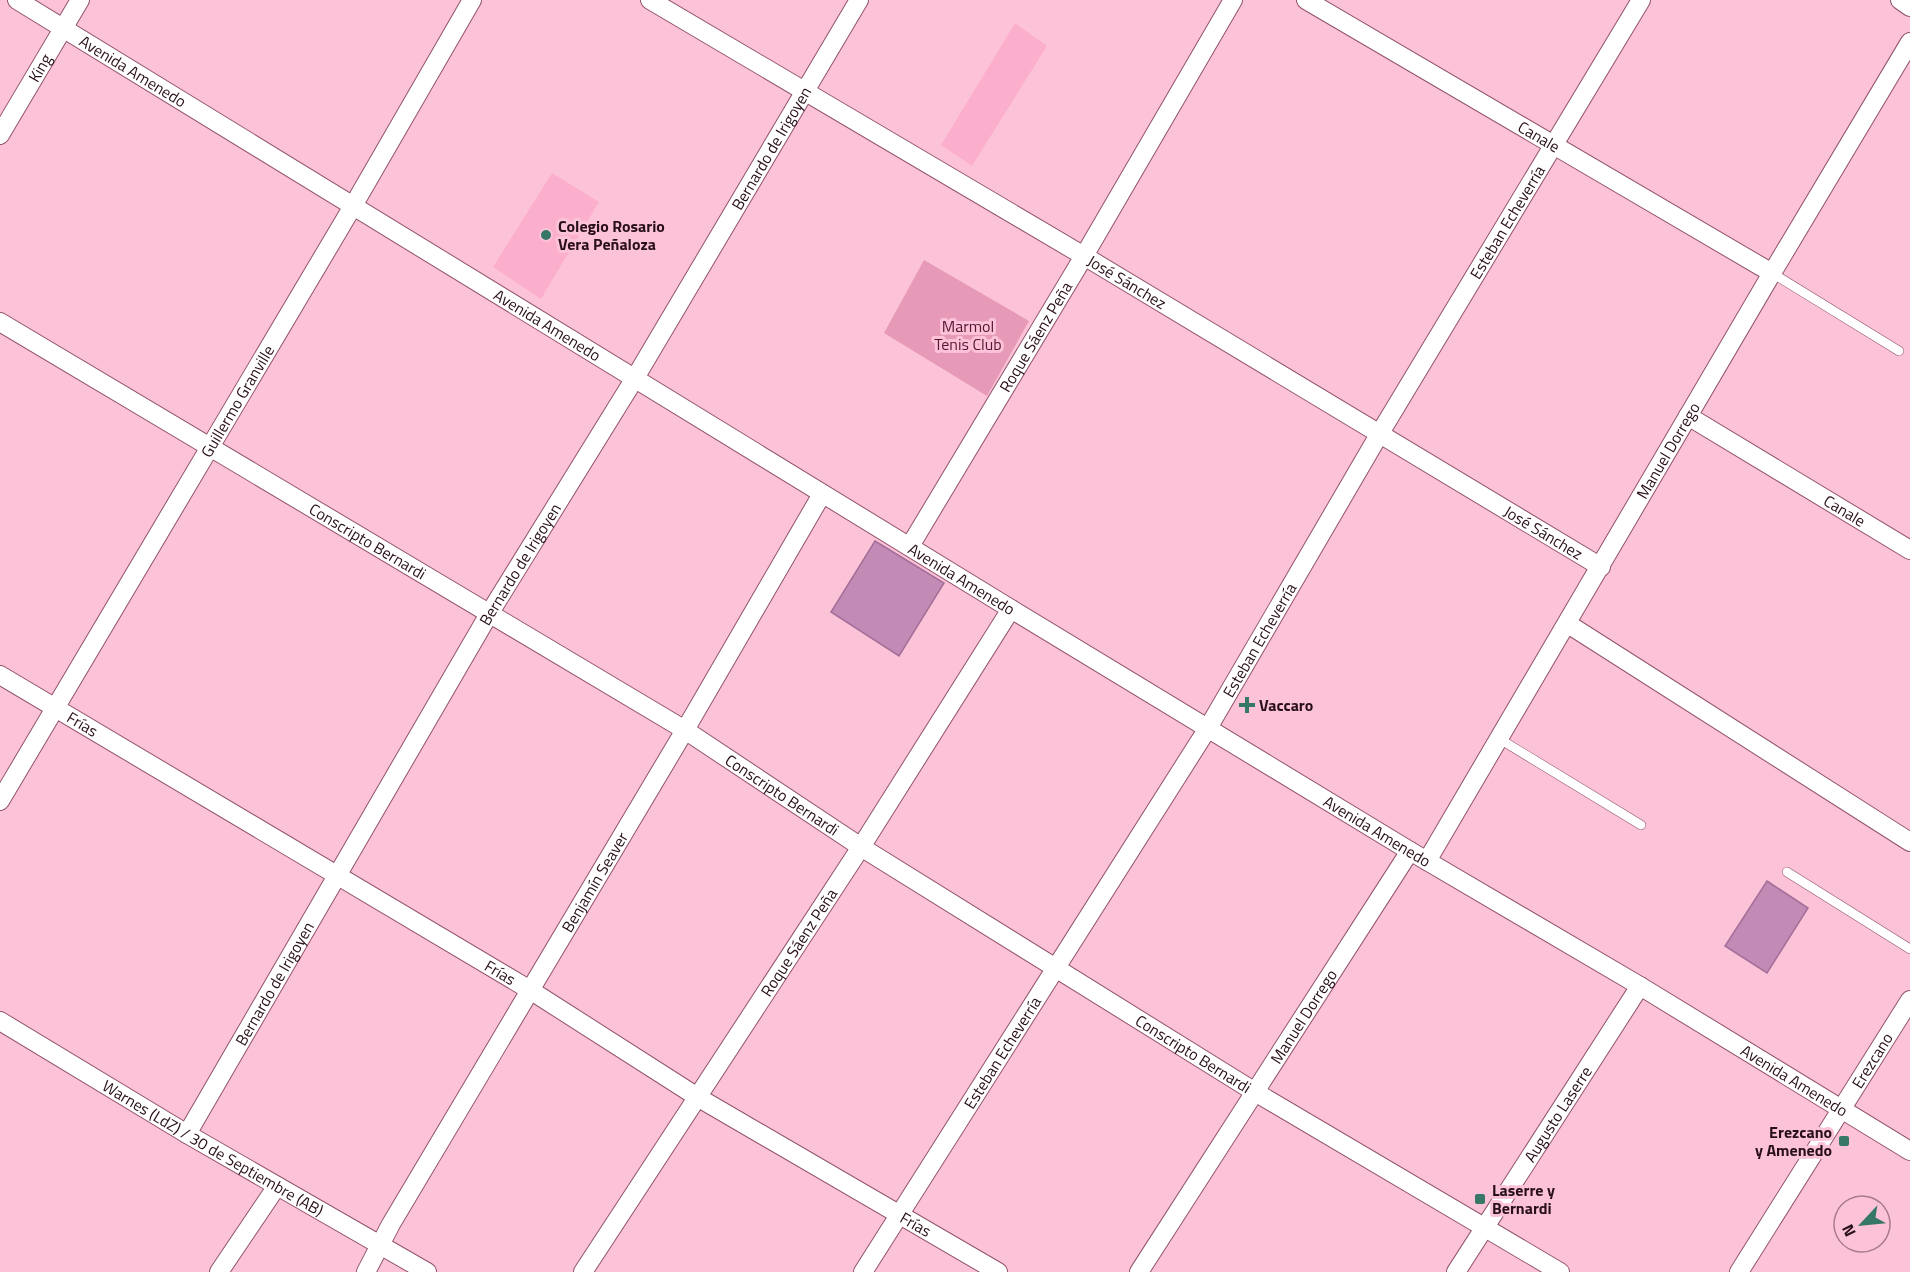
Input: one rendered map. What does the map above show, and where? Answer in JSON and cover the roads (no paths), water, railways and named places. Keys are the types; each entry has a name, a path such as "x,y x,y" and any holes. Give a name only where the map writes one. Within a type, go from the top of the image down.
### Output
{"street":[{"name":"Avenida Amenedo","path":"17,0 1011,609 1410,851 1640,986 1910,1151"},
{"name":"King","path":"0,135 80,0"},
{"name":"Guillermo Granville","path":"0,801 353,206 472,0"},
{"name":"José Sánchez","path":"650,0 1084,256 1600,567"},
{"name":"Bernardo de Irigoyen","path":"187,1134 489,614 635,378 859,0"},
{"name":"Roque Sáenz Peña","path":"910,546 1084,256 1233,0"},
{"name":"Canale","path":"1306,0 1772,273"},
{"name":"Esteban Echeverría","path":"863,1272 1208,728 1380,433 1641,0"},
{"path":"1900,0 1910,7"},
{"name":"Manuel Dorrego","path":"1427,861 1910,42"},
{"name":"Conscripto Bernardi","path":"0,322 685,730 861,847 1255,1092 1560,1272"},
{"name":"Canale","path":"1688,416 1910,550"},
{"name":"Benjamín Seaver","path":"366,1272 391,1224 685,730 822,494"},
{"name":"Roque Sáenz Peña","path":"583,1272 699,1098 1011,609"},
{"path":"1568,624 1910,842"},
{"name":"Frías","path":"0,675 530,990 699,1098 998,1272"},
{"name":"Manuel Dorrego","path":"1139,1272 1410,851"},
{"name":"Augusto Laserre","path":"1456,1272 1640,986"},
{"name":"Erezcano","path":"1739,1272 1910,1000"},
{"name":"Warnes (LdZ) / 30 de Septiembre (AB)","path":"0,1021 187,1134 427,1272"},
{"path":"219,1272 277,1186"}],"lane":[{"path":"1772,273 1899,351"},
{"path":"1498,738 1641,825"},
{"path":"1787,872 1910,949"}],"place":[{"name":"Colegio Rosario Vera Peñaloza","path":"546,235"},
{"name":"Vaccaro","path":"1247,705"},
{"name":"Erezcano y Amenedo","path":"1844,1141"},
{"name":"Laserre y Bernardi","path":"1480,1199"}],"park label":[{"name":"Marmol Tenis Club","path":"968,335"}]}
